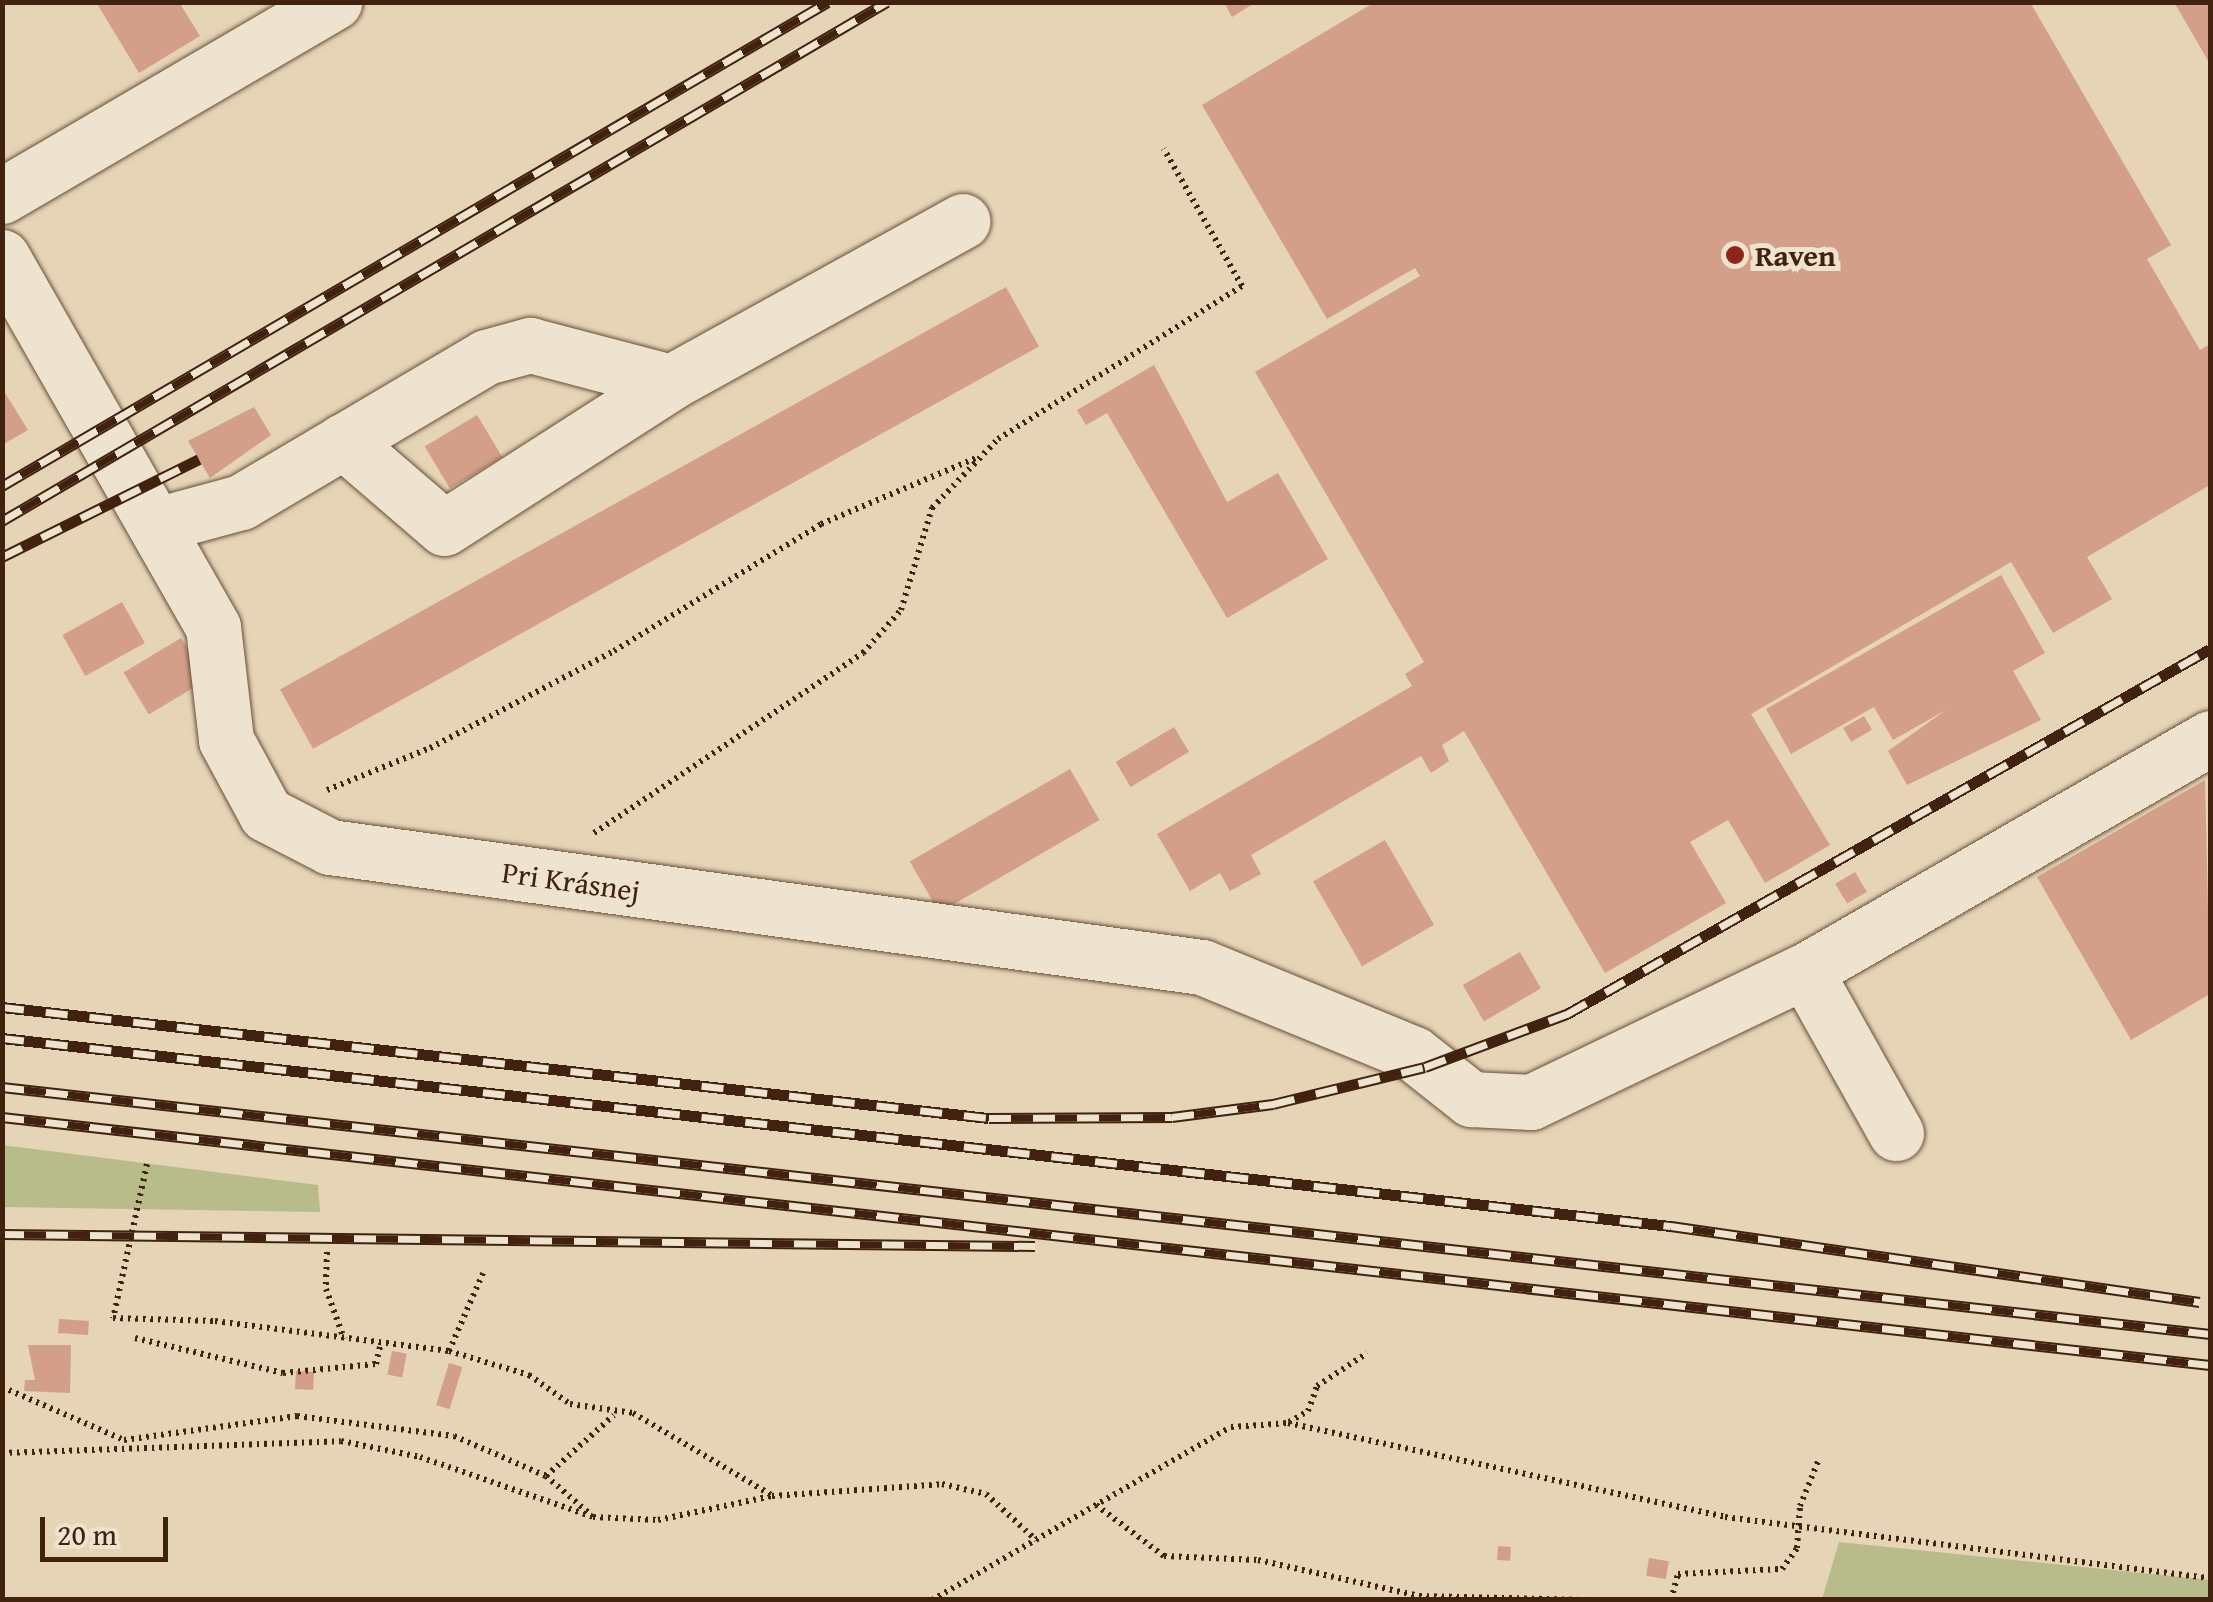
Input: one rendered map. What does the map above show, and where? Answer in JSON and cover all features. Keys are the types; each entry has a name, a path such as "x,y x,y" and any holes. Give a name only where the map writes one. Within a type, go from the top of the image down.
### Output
{"lane":[{"path":"2,196 334,2"},
{"path":"343,442 444,528 671,382 963,221"},
{"path":"2,257 160,524 214,627 226,740 266,814"},
{"path":"160,524 241,502 486,357 530,344 671,382"},
{"path":"1896,1133 1806,971 2210,738"},
{"name":"Pri Krásnej","path":"266,814 330,846 1202,966 1414,1054 1472,1100 1530,1102 1806,971"}],"path":[{"path":"266,814 430,748 614,651 821,524 982,455 1242,286 1164,148"},
{"path":"589,836 863,653 901,610 932,508 982,455"},
{"path":"147,1164 113,1318 215,1321 380,1346 448,1351 614,1414 633,1412 688,1449 708,1451 772,1496"},
{"path":"327,1252 326,1289 344,1341"},
{"path":"448,1351 483,1274"},
{"path":"135,1338 283,1373 376,1364 380,1346"},
{"path":"1288,1423 1308,1411 1317,1386 1366,1353"},
{"path":"2,1387 124,1440 297,1416 454,1436 546,1476 593,1517"},
{"path":"546,1476 614,1414"},
{"path":"932,1600 1231,1427 1288,1423 1802,1528 2210,1578"},
{"path":"2,1453 341,1441 420,1457 593,1517 658,1520 772,1496 942,1484 986,1494 1036,1540"},
{"path":"1671,1600 1678,1574 1782,1569 1802,1528 1800,1506 1819,1459"},
{"path":"1096,1505 1164,1556 1258,1560 1419,1596 1586,1600"}],"green space":[{"path":"2,1145 318,1185 320,1212 3,1207"},
{"path":"1839,1542 2210,1580 2210,1599 1822,1599"}],"building":[{"path":"96,2 179,2 200,36 139,73"},
{"path":"1224,2 1256,2 1232,17"},
{"path":"1375,2 2030,2 2171,245 2147,259 2200,350 2210,344 2210,485 2087,557 2112,599 2053,633 2011,562 1751,714 1830,845 1765,883 1728,820 1690,842 1726,903 1605,973 1464,731 1442,745 1449,761 1431,773 1421,756 1251,855 1261,874 1230,891 1220,873 1190,891 1157,834 1412,686 1405,674 1424,662 1255,372 1420,276 1415,268 1327,319 1202,105"},
{"path":"2174,2 2210,2 2210,64"},
{"path":"1006,287 1039,346 313,749 280,689"},
{"path":"1154,365 1227,502 1278,473 1328,559 1227,618 1107,413 1086,425 1077,410"},
{"path":"2,388 28,430 2,445"},
{"path":"254,407 271,435 210,478 188,441"},
{"path":"477,415 502,457 450,488 425,446"},
{"path":"2001,575 2045,653 2013,671 2041,720 1907,785 1888,751 1946,710 1893,740 1874,707 1791,754 1766,709"},
{"path":"122,602 145,643 85,676 63,635"},
{"path":"181,638 206,680 149,715 124,673"},
{"path":"1864,716 1872,730 1851,742 1843,728"},
{"path":"1174,727 1189,752 1131,787 1116,762"},
{"path":"1070,769 1100,820 939,913 910,861"},
{"path":"2205,780 2210,994 2131,1040 2037,877"},
{"path":"1385,840 1434,925 1362,966 1313,881"},
{"path":"1855,872 1867,892 1847,904 1835,884"},
{"path":"1520,952 1541,988 1484,1021 1463,985"},
{"path":"59,1319 89,1321 88,1335 58,1333"},
{"path":"28,1345 71,1345 70,1393 24,1391 25,1380 35,1380"},
{"path":"392,1351 407,1354 402,1377 387,1375"},
{"path":"449,1363 462,1367 450,1409 436,1405"},
{"path":"296,1371 314,1372 313,1390 295,1389"},
{"path":"1498,1546 1511,1547 1510,1561 1497,1560"},
{"path":"1649,1558 1669,1561 1666,1579 1646,1576"}],"railway":[{"path":"2,486 828,2"},
{"path":"2,521 887,2"},
{"path":"2,557 199,459"},
{"path":"2,1007 989,1118 1172,1117 1273,1104 1425,1067 1567,1014 2210,649"},
{"path":"2,1038 1671,1226 2200,1302"},
{"path":"2,1087 2210,1334"},
{"path":"2,1117 2210,1365"},
{"path":"2,1234 1035,1246"}],"place":[{"name":"Raven","path":"1735,255"}]}
